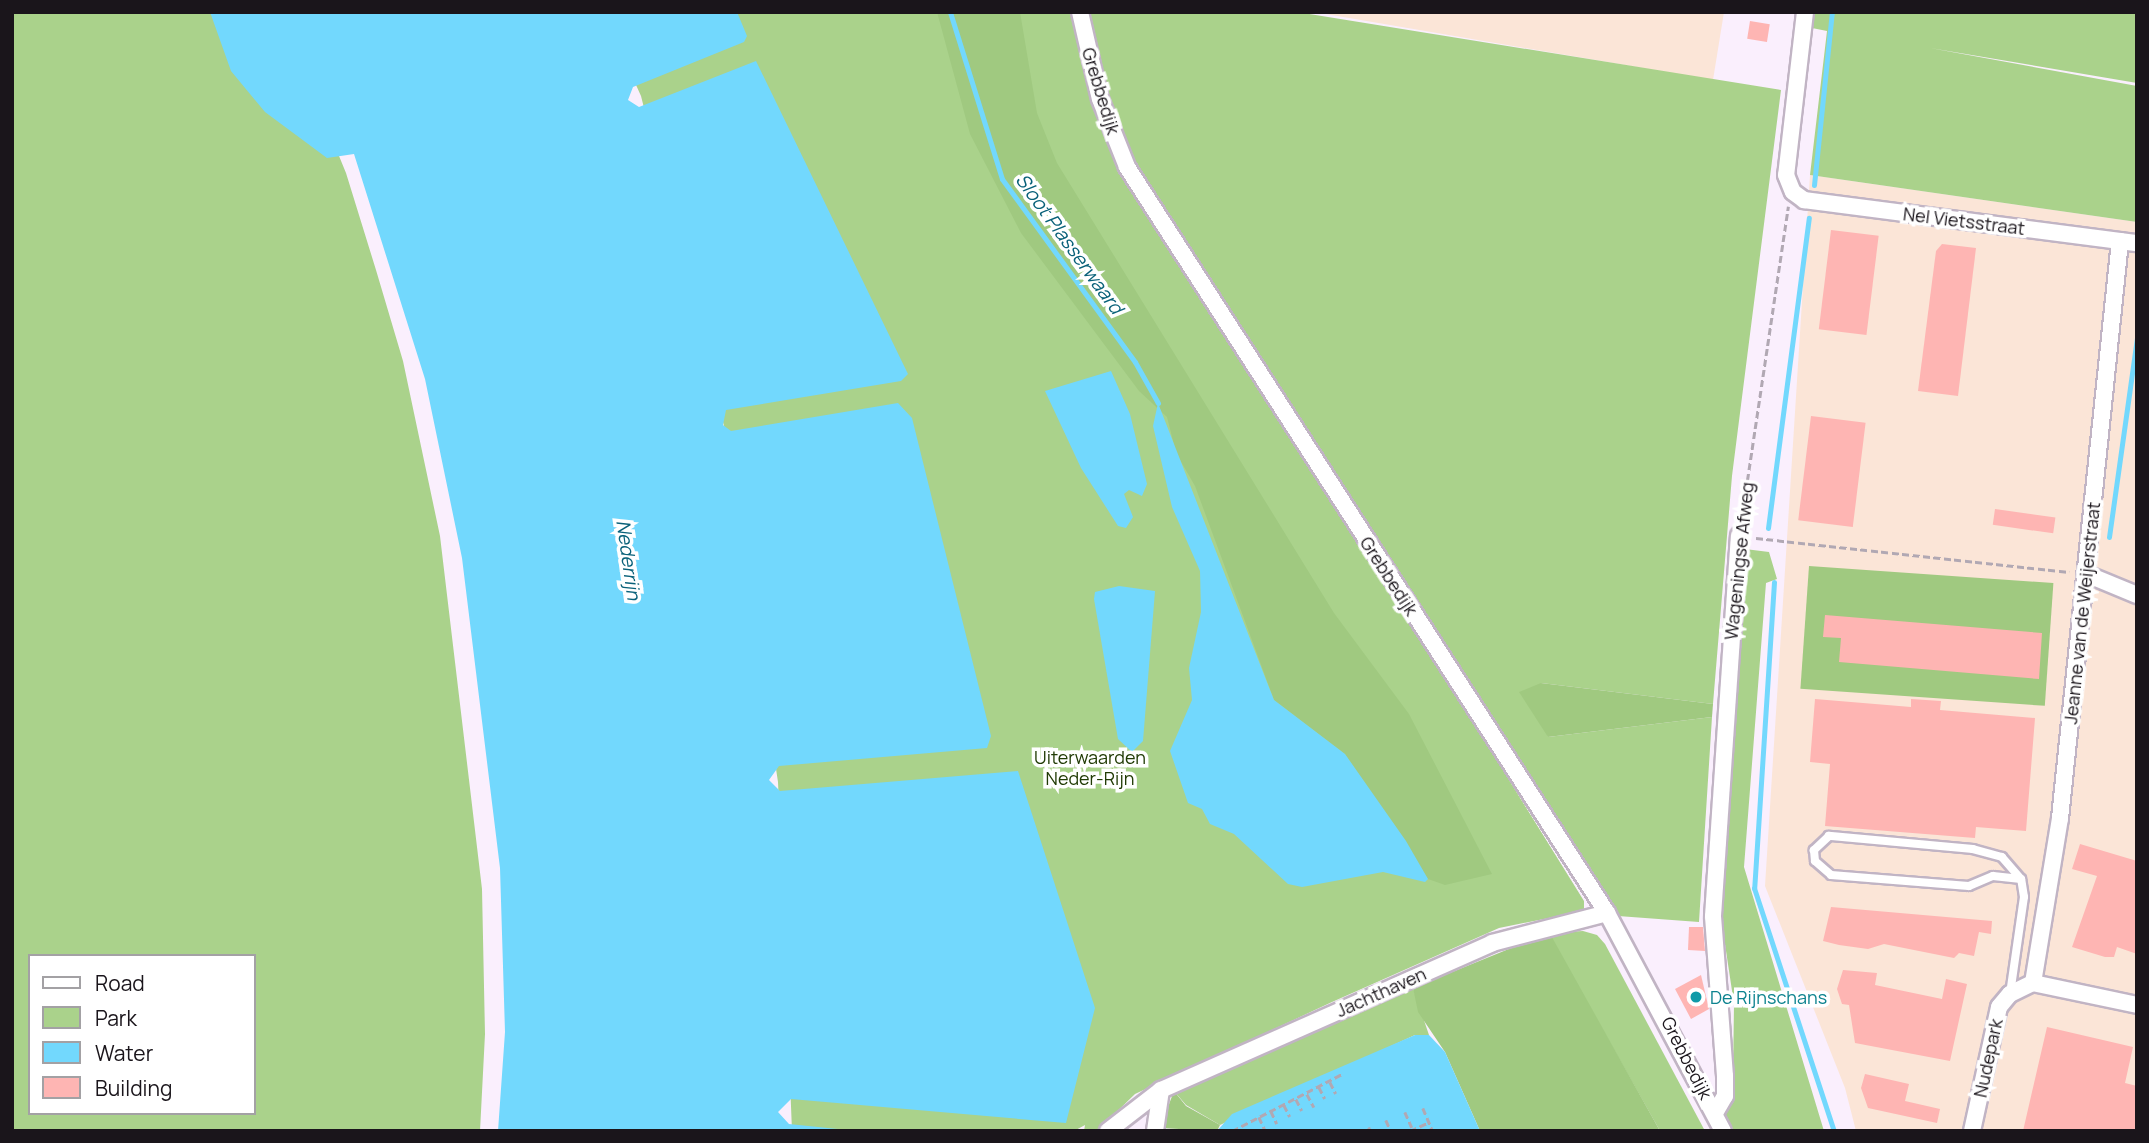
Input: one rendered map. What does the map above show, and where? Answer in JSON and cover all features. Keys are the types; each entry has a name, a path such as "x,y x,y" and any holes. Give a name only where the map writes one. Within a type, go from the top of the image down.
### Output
{"street":[{"name":"Grebbedijk","path":"1080,12 1100,99 1133,179 1607,913 1723,1131"},
{"path":"1793,192 1786,175 1805,12"},
{"name":"Nel Vietsstraat","path":"1793,192 1804,200 2137,243"},
{"name":"Jeanne van de Weijerstraat","path":"2033,983 2060,818 2120,241"},
{"name":"Wageningse Afweg","path":"1715,1113 1725,1096 1725,1076 1713,916 1739,536"},
{"path":"2086,574 2137,595"},
{"name":"Jachthaven","path":"1108,1131 1161,1090 1492,943 1607,913"},
{"path":"2010,994 2033,983 2137,1005"},
{"name":"Nudepark","path":"1972,1131 1999,1007 2010,994"},
{"path":"1155,1131 1161,1090"}],"lane":[{"path":"2010,994 2024,897 2021,879 2002,857 1973,849 1829,836 1814,850 1815,861 1831,875 1969,886 1993,876 2021,879"}],"path":[{"name":"Wageningse Afweg","path":"1739,536 1784,217 1793,192"},
{"path":"1739,536 2086,574"},
{"path":"1233,1131 1342,1074"},
{"path":"1331,1082 1336,1094"},
{"path":"1320,1087 1325,1099"},
{"path":"1307,1093 1314,1107"},
{"path":"1296,1099 1302,1111"},
{"path":"1284,1105 1290,1117"},
{"path":"1423,1108 1433,1131"},
{"path":"1271,1111 1277,1124"},
{"path":"1405,1112 1412,1130 1429,1122"},
{"path":"1259,1117 1265,1130"},
{"path":"1386,1120 1391,1131"},
{"path":"1247,1124 1250,1131"}],"shaded area":[{"path":"1314,12 1724,12 1713,80"},
{"path":"1810,175 2137,222 2137,1131 1856,1131 1845,1088 1765,886"}],"green space":[{"path":"12,12 280,12 346,173 376,270 403,361 440,536 482,889 485,1034 480,1131 12,1131"},
{"name":"Uiterwaarden Neder-Rijn","path":"603,12 1072,12 1092,99 1118,172 1496,759 1584,901 1584,911 1499,928 1332,1002 1135,1094 1097,1131 1084,1131 1085,1125 1074,1131 792,1131 778,782 725,430 641,96"},
{"path":"937,12 1020,12 1037,113 1057,163 1334,613 1409,714 1492,874 1445,885 1428,879 1345,754 1274,700 1195,486 1176,453 1167,417 1139,391 1021,233 970,134"},
{"path":"1089,12 1297,12 1781,90 1732,476 1713,704 1541,683 1548,737 1712,717 1699,922 1618,916 1133,163 1108,95"},
{"path":"1814,12 2137,12 2137,83 1930,48 2137,86 2137,222 1810,175 1827,31 1812,28"},
{"path":"1745,549 1769,552 1777,579 1766,583 1744,867 1824,1131 1731,1131 1724,1116 1733,1077 1734,1004 1720,911"},
{"path":"1809,566 2053,583 2045,706 1800,689"},
{"path":"1541,683 1713,704 1712,717 1548,737 1519,692"},
{"path":"1583,931 1597,935 1605,944 1705,1131 1660,1131 1548,933"},
{"path":"1548,933 1660,1131 1480,1131 1445,1052 1418,1012 1413,988"},
{"path":"1413,988 1429,1035 1415,1035 1220,1125 1186,1105 1174,1091"},
{"path":"1174,1091 1186,1106 1220,1125 1217,1131 1160,1128"}],"water":[{"name":"Nederrijn","path":"210,12 737,12 747,36 744,42 633,87 628,100 639,107 756,61 908,374 901,381 726,410 723,425 731,431 898,403 912,418 991,736 987,748 779,766 769,780 780,791 1018,771 1095,1008 1066,1123 791,1099 778,1112 789,1124 857,1131 498,1131 505,1032 500,868 462,558 425,379 354,154 327,158 265,112 231,71"},
{"path":"1111,371 1130,414 1147,484 1142,496 1129,490 1124,494 1133,517 1126,528 1118,526 1081,468 1045,391"},
{"path":"1158,403 1274,700 1345,754 1406,841 1428,879 1425,882 1383,872 1302,887 1288,884 1234,834 1210,824 1202,809 1188,803 1170,751 1192,700 1189,668 1201,612 1200,571 1172,507 1153,426"},
{"path":"1119,586 1155,591 1143,741 1132,752 1118,739 1094,599 1095,592"},
{"path":"1415,1035 1429,1035 1445,1052 1480,1131 1217,1131 1232,1114"}],"building":[{"path":"1750,21 1770,24 1767,42 1747,39"},
{"path":"1831,230 1879,236 1866,335 1819,329"},
{"path":"1942,244 1976,248 1958,396 1918,391 1936,251"},
{"path":"1811,416 1866,423 1853,527 1798,520"},
{"path":"1995,509 2055,517 2053,533 1993,525"},
{"path":"1825,615 2042,633 2039,679 1839,662 1841,638 1823,637"},
{"path":"1815,699 1911,707 1911,699 1941,701 1940,710 2035,718 2026,831 1976,827 1975,838 1825,826 1830,764 1810,762"},
{"path":"2080,844 2137,861 2137,954 2117,947 2114,957 2105,957 2072,947 2097,876 2072,869"},
{"path":"1831,907 1992,921 1991,934 1979,932 1974,956 1959,953 1954,958 1884,944 1868,949 1839,945 1823,941"},
{"path":"1689,927 1703,927 1705,951 1688,950"},
{"path":"1843,970 1877,973 1875,985 1942,999 1946,979 1967,984 1950,1061 1855,1043 1849,1005 1842,1004 1837,989"},
{"name":"De Rijnschans","path":"1701,975 1709,1009 1691,1019 1675,989"},
{"path":"2047,1027 2133,1047 2125,1083 2137,1086 2137,1131 2023,1131"},
{"path":"1865,1074 1909,1084 1905,1101 1940,1109 1937,1123 1868,1108 1861,1088"}],"waterway":[{"name":"Sloot Plasserwaard","path":"950,12 1002,179 1135,362 1158,403"},
{"path":"1814,185 1832,12"},
{"path":"1768,528 1809,218"},
{"path":"2109,537 2137,337"},
{"path":"1774,582 1754,888 1834,1131"}],"place":[{"name":"De Rijnschans","path":"1696,997"}]}
